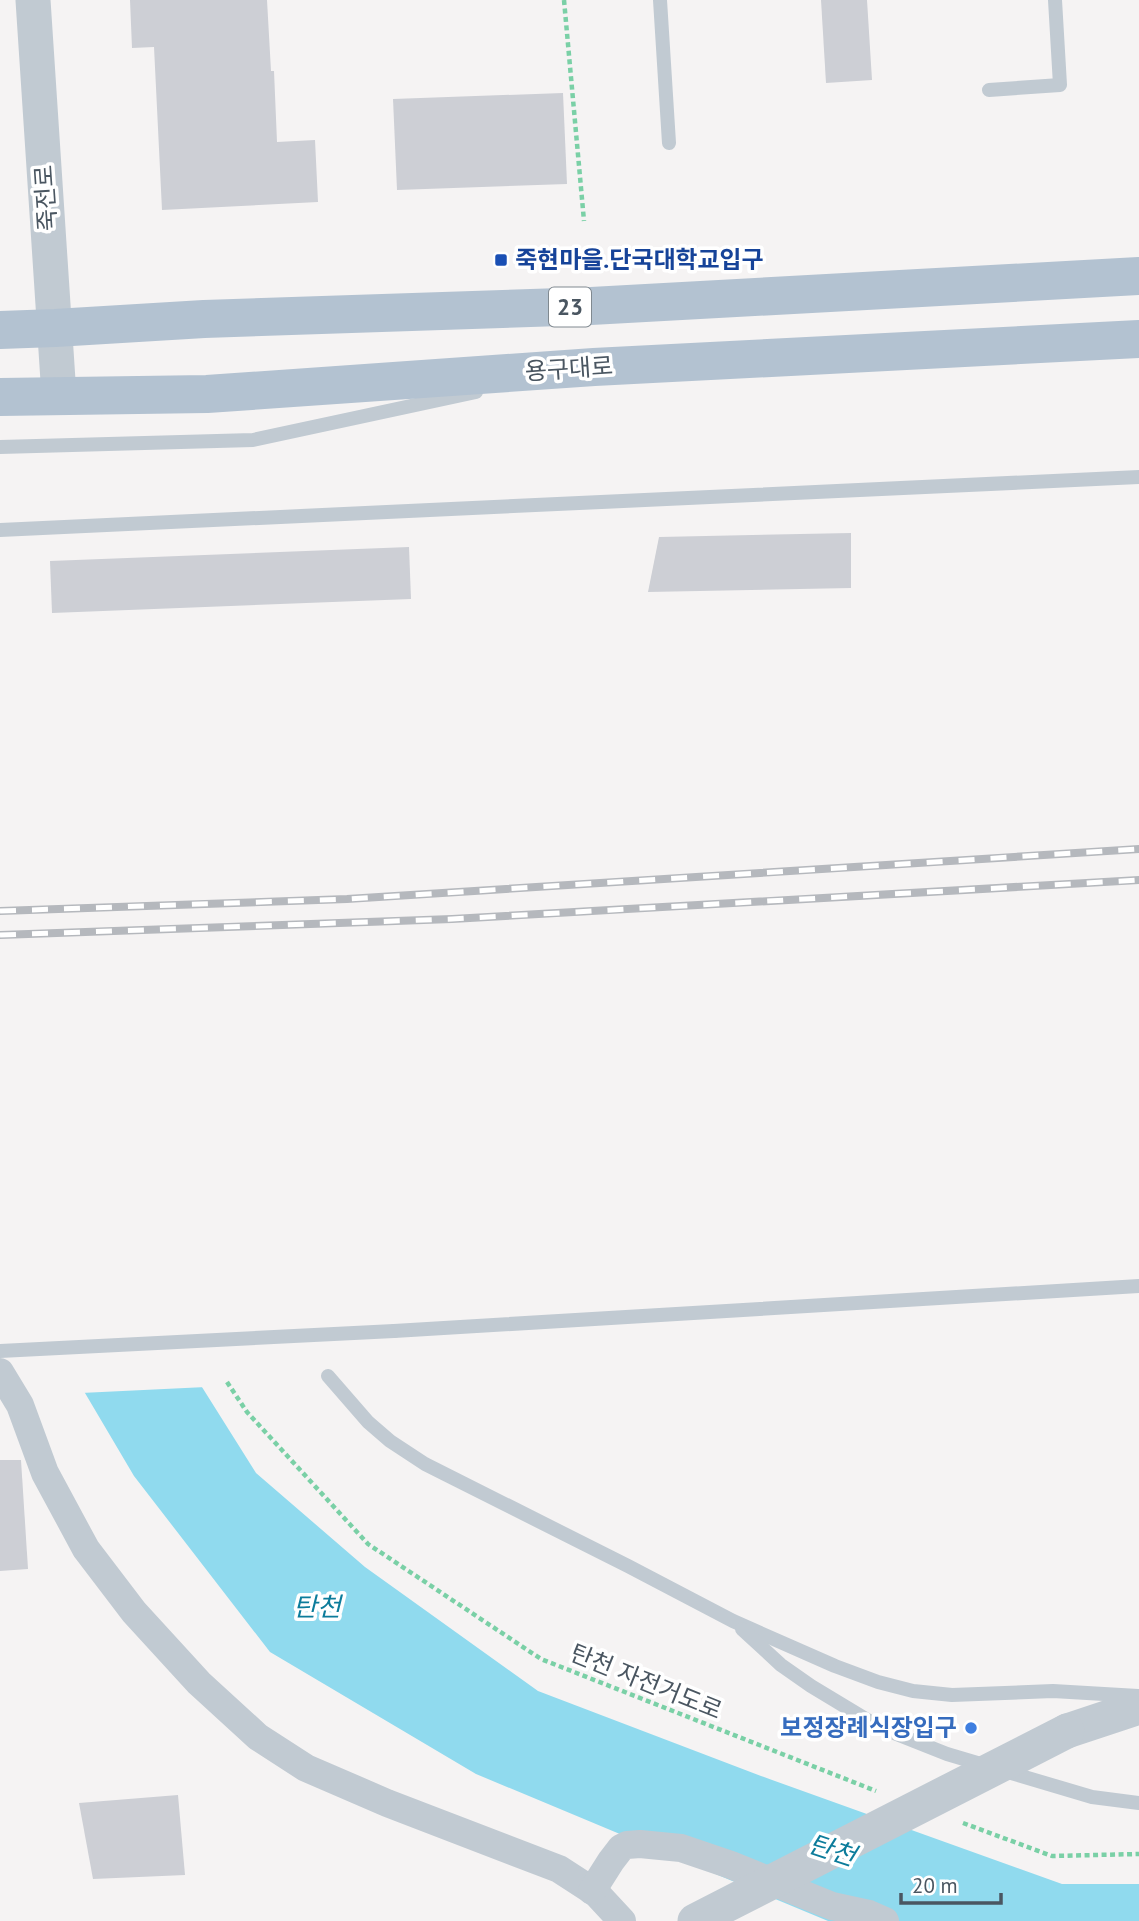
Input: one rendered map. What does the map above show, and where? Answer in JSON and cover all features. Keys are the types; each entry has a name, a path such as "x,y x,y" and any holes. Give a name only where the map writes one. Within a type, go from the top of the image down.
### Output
{"main road":[{"name":"23","path":"0,330 204,319 591,306 1139,276"},
{"name":"용구대로","path":"0,397 207,394 594,367 1139,339"}],"street":[{"name":"죽전로","path":"33,0 59,396"},
{"path":"0,1372 10,1406 86,1549 152,1633 199,1683 258,1737 306,1768 387,1803 559,1869 592,1891 622,1921"},
{"path":"695,1921 1067,1731 1139,1707"},
{"path":"592,1891 611,1861 626,1845 681,1848 832,1906 869,1914 885,1921"}],"lane":[{"path":"660,0 669,143"},
{"path":"989,90 1060,85 1055,0"},
{"path":"0,447 253,440 594,367"},
{"path":"0,530 1139,477"},
{"path":"0,1351 394,1331 1139,1286"},
{"path":"328,1376 368,1422 390,1441 425,1464 733,1620 835,1666 877,1682 913,1691 952,1695 1053,1691 1139,1696"},
{"path":"733,1620 781,1665 843,1707 869,1721 947,1754 1093,1797 1139,1803"}],"path":[{"path":"564,0 584,221"},
{"name":"탄천 자전거도로","path":"227,1382 247,1412 368,1544 541,1659 885,1795"},
{"path":"962,1823 1052,1856 1139,1854"}],"water":[{"name":"탄천","path":"0,1078 75,1185 256,1473 365,1567 538,1691 761,1776 1062,1884 1139,1884 1139,1921 828,1921 476,1774 270,1652 134,1476 0,1249"}],"pier":[{"path":"0,1074 78,1183 206,1387 81,1393 0,1256"}],"building":[{"path":"130,0 267,0 277,142 315,140 318,202 162,210 154,47 132,48"},
{"path":"821,0 867,0 872,80 826,83"},
{"path":"563,93 567,184 397,190 393,99"},
{"path":"851,533 851,588 648,592 659,537"},
{"path":"409,547 411,599 52,613 50,561"},
{"path":"0,1460 21,1460 28,1569 0,1571"},
{"path":"178,1795 185,1875 93,1879 79,1803"}],"railway":[{"path":"0,911 347,899 1139,849"},
{"path":"0,935 452,919 1139,880"}],"place":[{"name":"죽현마을.단국대학교입구","path":"501,260"},
{"name":"보정장례식장입구","path":"971,1728"}]}
